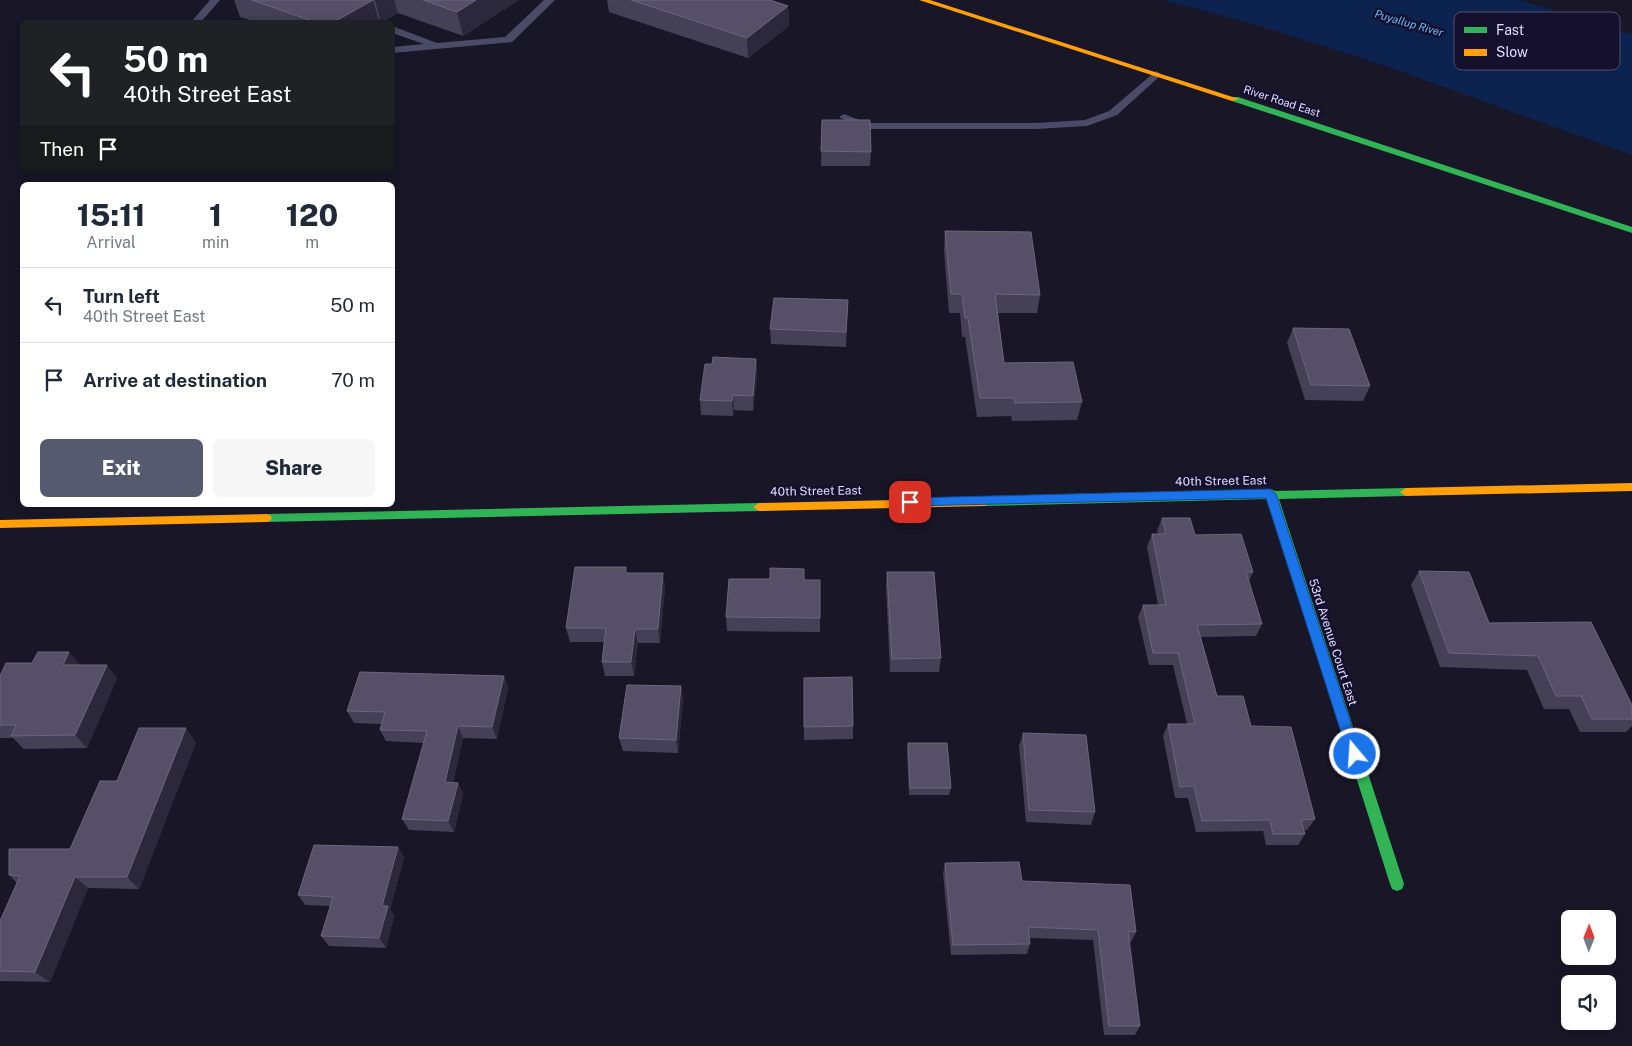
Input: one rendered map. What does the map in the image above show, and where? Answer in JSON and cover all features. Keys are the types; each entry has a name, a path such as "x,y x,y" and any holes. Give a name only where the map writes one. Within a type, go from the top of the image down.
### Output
{"street":[{"name":"River Road East","path":"924,0 1416,157 1632,230"},
{"name":"40th Street East","path":"0,524 1632,487"},
{"name":"53rd Avenue Court East","path":"1270,494 1397,884"}],"lane":[{"path":"198,20 216,0"},
{"path":"395,50 508,40 550,0"},
{"path":"395,30 438,46"},
{"path":"844,116 865,126 1036,126 1087,123 1113,113 1156,74"}],"water":[{"name":"Puyallup River","path":"1162,0 1519,0 1559,12 1454,12 1454,70 1620,70 1620,30 1632,34 1632,155 1386,66 1247,22"}],"building":[{"path":"252,0 373,0 338,20 309,20"},
{"path":"423,0 476,0 457,12"},
{"path":"631,0 770,0 788,6 747,38"},
{"path":"822,120 870,120 871,152 821,151"},
{"path":"945,231 1031,232 1040,295 995,294 1004,363 1073,362 1082,402 1015,403 1014,398 980,398 968,318 965,318 962,294 951,294"},
{"path":"774,298 848,300 846,332 770,329"},
{"path":"1293,328 1349,329 1370,386 1311,385"},
{"path":"713,357 756,359 753,396 733,395 732,401 700,400 705,364 712,364"},
{"path":"1162,518 1190,518 1195,535 1241,534 1253,572 1246,572 1262,624 1197,625 1217,696 1243,696 1251,726 1291,727 1315,819 1301,820 1305,834 1273,834 1270,820 1202,821 1194,786 1180,787 1168,724 1195,724 1178,653 1153,653 1143,605 1166,605 1152,534 1166,534"},
{"path":"575,567 626,567 626,573 663,573 658,629 635,629 631,662 602,662 606,628 566,628"},
{"path":"770,568 804,569 804,580 820,580 820,618 726,617 729,579 770,579"},
{"path":"1419,571 1469,572 1489,623 1591,622 1632,705 1632,719 1592,719 1581,696 1556,696 1538,656 1449,653"},
{"path":"887,572 934,572 941,658 892,659"},
{"path":"38,652 69,652 63,665 107,665 75,735 11,736 16,725 0,725 0,676 6,663 32,663"},
{"path":"360,672 504,676 492,727 458,726 445,782 458,783 448,821 402,819 427,731 380,730 385,712 347,711"},
{"path":"852,677 853,726 804,727 804,678"},
{"path":"627,685 681,686 676,740 619,738"},
{"path":"139,728 186,728 127,877 75,877 35,972 0,971 0,921 20,876 9,875 9,849 70,849 100,781 117,781"},
{"path":"1023,733 1086,735 1095,812 1029,810"},
{"path":"908,743 947,743 951,788 910,788"},
{"path":"314,845 398,847 382,906 388,906 379,938 321,936 333,897 298,895"},
{"path":"1019,862 1022,881 1130,885 1136,932 1128,931 1140,1026 1109,1026 1098,930 1028,927 1030,944 953,945 945,863"}],"traffic: fast":[{"path":"1235,99 1632,230"},
{"path":"985,502 1406,492"},
{"path":"1271,493 1397,884"},
{"path":"266,518 759,507"}],"traffic: slow":[{"path":"923,0 1235,99"},
{"path":"1406,492 1632,487"},
{"path":"759,507 985,502"},
{"path":"0,524 266,518"}],"route":[{"path":"910,502 1270,494 1355,754"}]}
